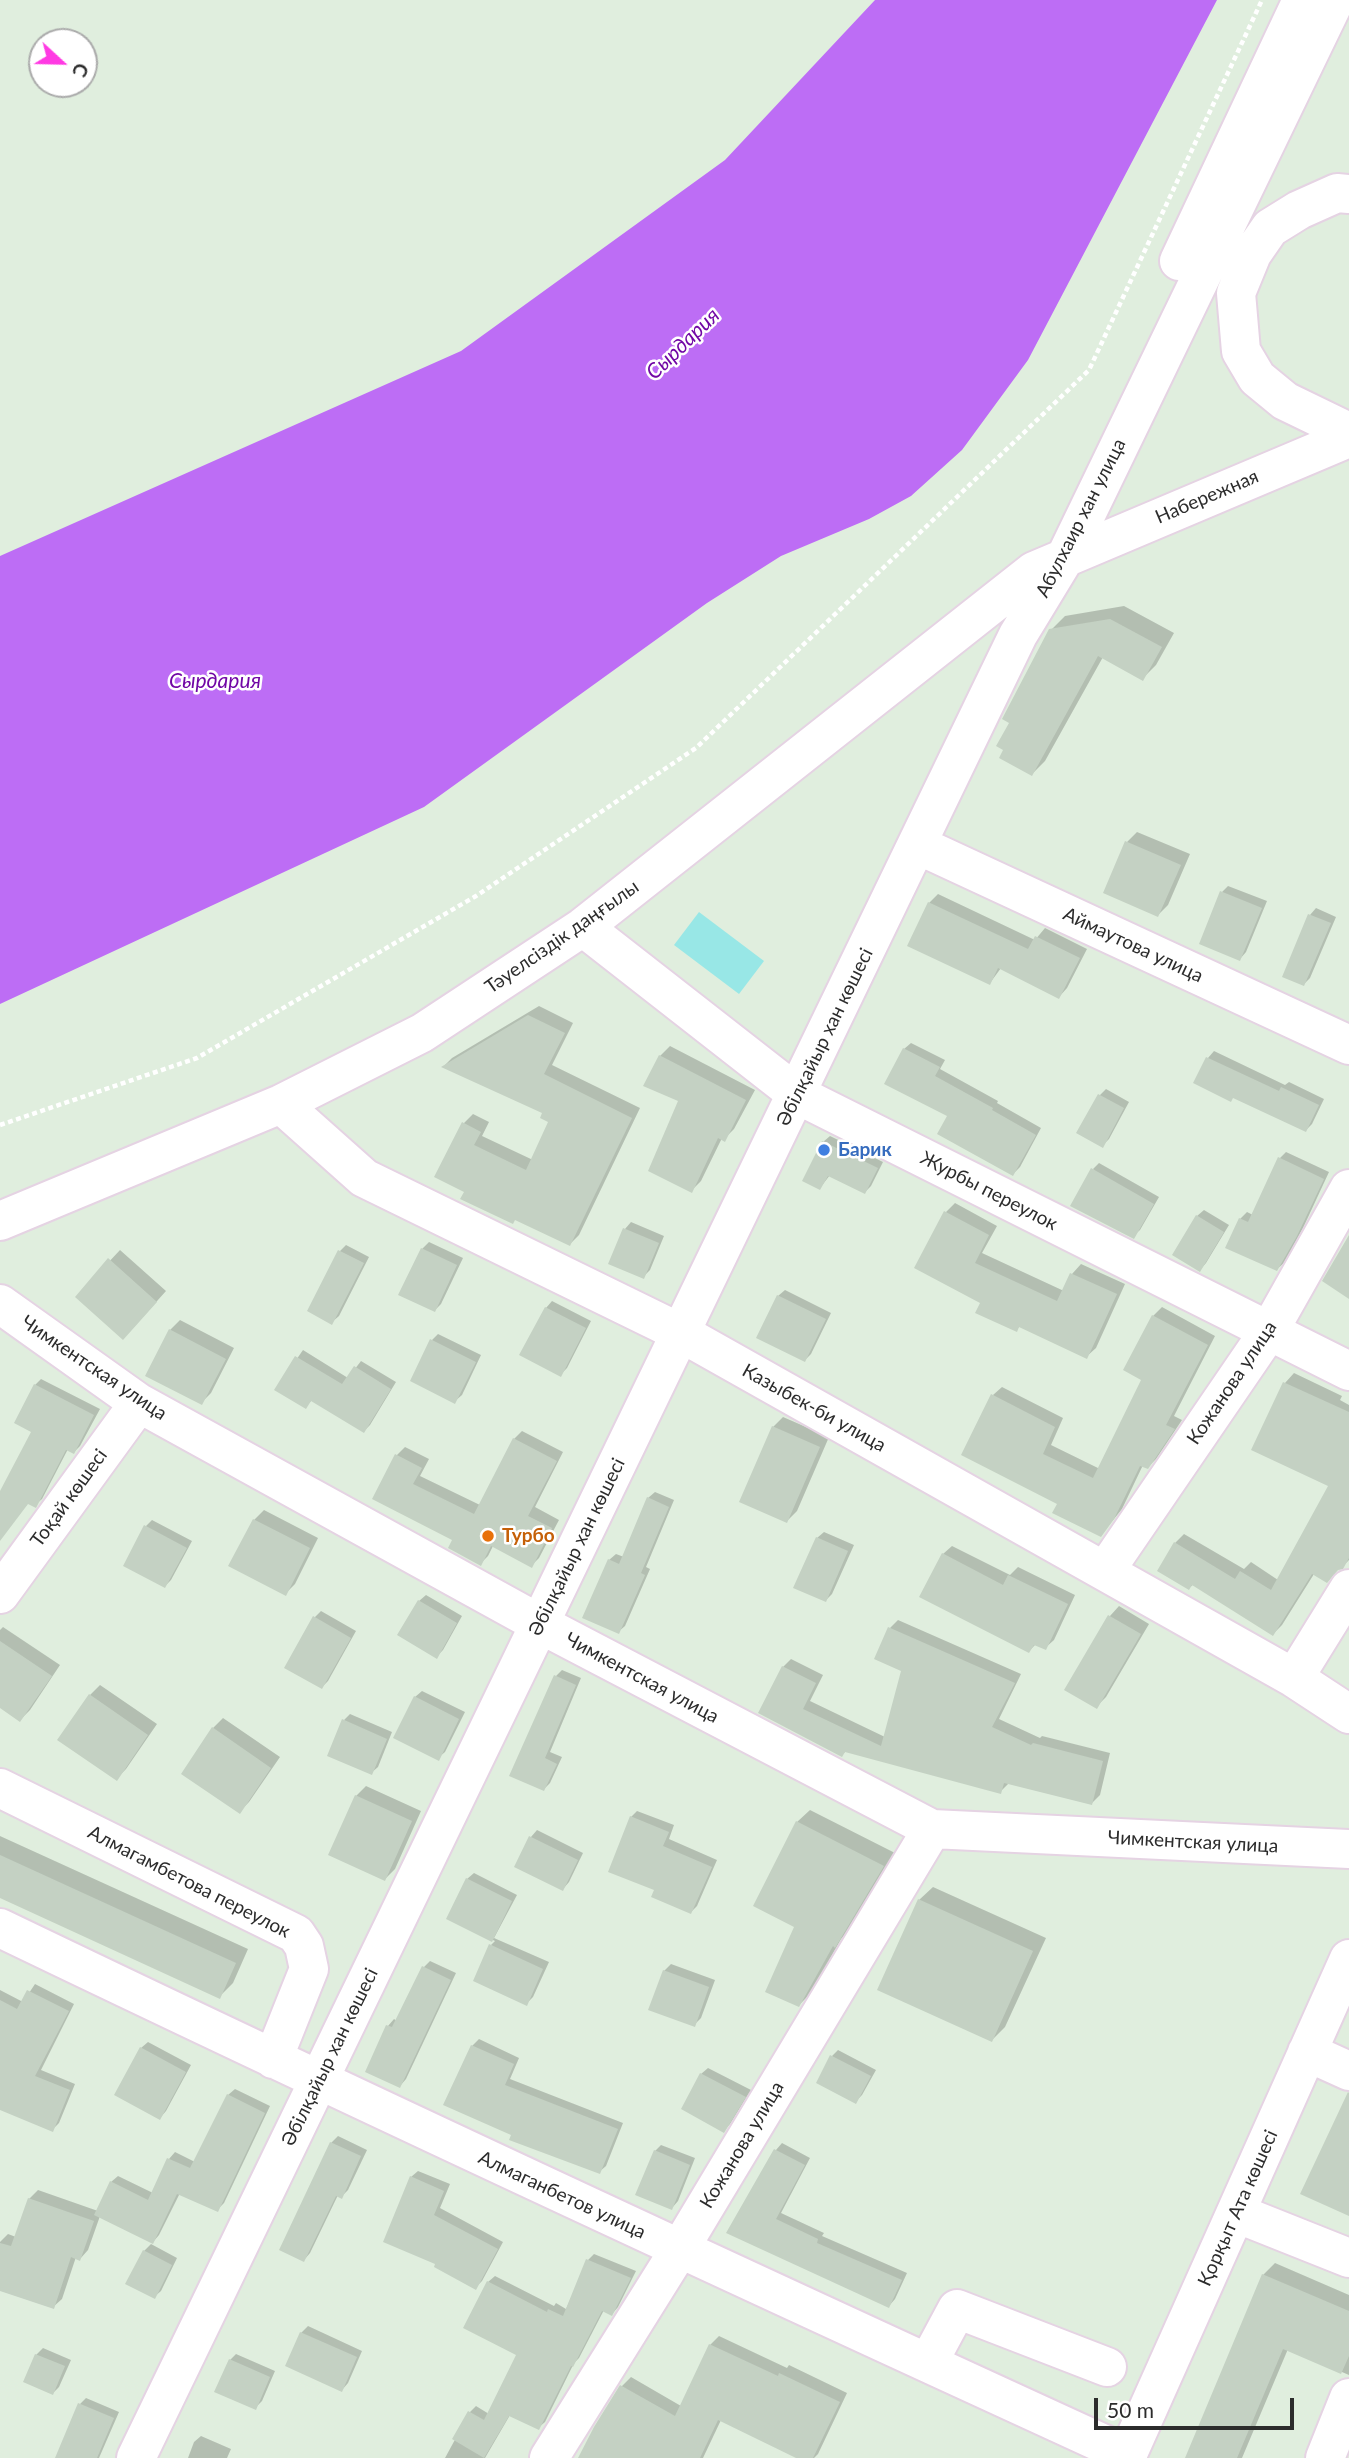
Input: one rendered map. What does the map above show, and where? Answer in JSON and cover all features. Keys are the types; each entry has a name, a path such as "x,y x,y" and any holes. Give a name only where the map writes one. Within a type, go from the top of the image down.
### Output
{"street":[{"name":"Абулхаир хан улица","path":"1018,635 1302,0"},
{"name":"Абулхаир хан улица","path":"1050,564 1335,0"},
{"path":"1349,194 1337,193 1299,210 1270,228 1252,254 1236,293 1241,351 1257,378 1285,401 1349,432"},
{"name":"Набережная","path":"1050,564 1349,438"},
{"name":"Тәуелсіздік даңғылы","path":"0,1221 281,1104 422,1034 583,927 1050,564"},
{"name":"Әбілқайыр хан көшесі","path":"136,2458 1018,635"},
{"name":"Аймаутова улица","path":"918,845 1349,1045"},
{"name":"Журбы переулок","path":"583,927 797,1094 1349,1371"},
{"name":"Казыбек-би улица","path":"281,1104 365,1178 681,1333 1329,1699"},
{"name":"Кожанова улица","path":"1105,1571 1269,1331 1349,1189"},
{"name":"Чимкентская улица","path":"0,1304 139,1403 540,1624 932,1829 1349,1849"},
{"name":"Тоқай көшесі","path":"0,1594 139,1403"},
{"path":"1329,1699 1349,1589"},
{"name":"Алмагамбетова переулок","path":"0,1788 296,1934 304,1946 309,1969 273,2059"},
{"name":"Кожанова улица","path":"549,2458 679,2250 932,1829"},
{"name":"Алмаганбетов улица","path":"0,1928 318,2081 1127,2456"},
{"name":"Қорқыт Ата көшесі","path":"1127,2456 1349,1959"},
{"path":"1307,2052 1349,2071"},
{"path":"1236,2213 1349,2258"},
{"path":"928,2364 957,2309 1107,2367"},
{"path":"1325,2458 1349,2398"}],"path":[{"path":"0,1125 197,1058 476,896 696,748 1089,370 1262,0"}],"shaded area":[{"path":"699,912 764,961 739,994 674,945"}],"water":[{"name":"Сырдария","path":"875,0 1217,0 1028,360 962,450 911,496 869,519 781,556 707,603 424,807 0,1004 0,556 461,351 725,160"}],"building":[{"path":"1110,619 1162,647 1143,681 1098,656 1032,776 999,758 1003,750 996,746 1009,723 1002,719 1049,629"},
{"path":"1125,841 1181,865 1158,917 1103,893"},
{"path":"1220,891 1262,908 1240,961 1199,944"},
{"path":"928,902 1028,949 1035,936 1080,958 1059,999 998,968 990,985 907,946"},
{"path":"1308,914 1331,923 1304,986 1282,977"},
{"path":"528,1015 565,1033 544,1074 632,1118 570,1246 515,1220 513,1224 460,1199 464,1192 434,1177 462,1122 481,1132 474,1145 526,1170 548,1122 540,1118 542,1113 441,1067"},
{"path":"903,1048 940,1067 935,1076 1036,1135 1013,1176 937,1134 947,1116 884,1084"},
{"path":"659,1055 746,1100 725,1142 718,1138 692,1193 648,1171 678,1101 643,1086"},
{"path":"1206,1057 1279,1091 1281,1087 1319,1105 1306,1132 1233,1098 1231,1102 1193,1083"},
{"path":"1098,1094 1124,1108 1103,1148 1076,1133"},
{"path":"822,1141 878,1168 865,1194 828,1176 820,1190 802,1181"},
{"path":"1278,1157 1324,1179 1277,1271 1225,1248 1239,1218 1248,1222"},
{"path":"1091,1168 1154,1204 1134,1239 1070,1206"},
{"path":"944,1211 989,1235 975,1263 1057,1301 1070,1273 1117,1294 1087,1359 1019,1327 1017,1332 975,1313 980,1303 914,1268"},
{"path":"1196,1215 1224,1232 1200,1272 1172,1255"},
{"path":"623,1228 659,1243 644,1279 608,1264"},
{"path":"1349,1235 1349,1299 1322,1281"},
{"path":"421,1248 457,1265 435,1312 398,1295"},
{"path":"338,1250 364,1263 332,1325 307,1311"},
{"path":"108,1258 157,1302 123,1340 75,1297"},
{"path":"777,1295 826,1319 805,1362 756,1338"},
{"path":"545,1307 586,1328 561,1377 519,1355"},
{"path":"1152,1315 1208,1345 1166,1425 1175,1429 1148,1469 1140,1466 1114,1519 1101,1537 1052,1513 1057,1504 961,1455 991,1394 1055,1427 1043,1454 1093,1478 1141,1380 1123,1370"},
{"path":"169,1329 226,1359 202,1405 145,1376"},
{"path":"430,1339 476,1362 455,1404 410,1381"},
{"path":"295,1356 342,1384 354,1366 391,1389 364,1433 311,1401 306,1409 274,1390"},
{"path":"1283,1382 1349,1412 1349,1558 1343,1569 1338,1570 1327,1583 1312,1574 1273,1636 1192,1585 1189,1590 1157,1571 1174,1542 1235,1579 1240,1571 1271,1590 1328,1486 1251,1450"},
{"path":"34,1384 94,1415 74,1454 66,1450 36,1508 28,1504 0,1541 0,1491 31,1432 14,1423"},
{"path":"772,1426 820,1447 787,1523 739,1502"},
{"path":"513,1438 557,1461 528,1516 552,1528 532,1568 491,1546 481,1566 448,1548 452,1540 372,1499 395,1454 422,1468 413,1484 474,1514"},
{"path":"647,1497 669,1507 641,1573 645,1575 619,1634 582,1618 608,1559 619,1564"},
{"path":"253,1519 310,1548 286,1596 228,1566"},
{"path":"144,1525 187,1548 165,1588 123,1566"},
{"path":"816,1537 848,1551 826,1602 793,1588"},
{"path":"942,1553 1003,1585 1008,1575 1068,1604 1046,1650 1034,1645 1029,1653 919,1597"},
{"path":"418,1600 457,1623 437,1659 397,1635"},
{"path":"1108,1615 1141,1634 1097,1709 1064,1690"},
{"path":"313,1616 351,1638 322,1689 284,1668"},
{"path":"888,1627 1015,1683 992,1727 1031,1745 1033,1743 1103,1761 1092,1805 1004,1783 1001,1794 845,1752 842,1757 758,1713 782,1666 816,1683 803,1709 881,1746 901,1671 874,1659"},
{"path":"0,1641 52,1676 20,1722 0,1708"},
{"path":"554,1675 576,1685 545,1758 557,1764 544,1791 509,1776"},
{"path":"89,1694 148,1735 117,1781 57,1740"},
{"path":"414,1696 459,1719 439,1761 393,1738"},
{"path":"342,1719 387,1739 372,1775 327,1756"},
{"path":"212,1727 271,1768 240,1814 181,1774"},
{"path":"355,1795 412,1821 385,1881 328,1855"},
{"path":"630,1816 669,1832 663,1846 712,1867 691,1914 651,1897 654,1890 608,1872"},
{"path":"796,1821 884,1866 835,1948 833,1946 799,2007 765,1992 794,1927 753,1906"},
{"path":"529,1836 578,1860 563,1891 514,1867"},
{"path":"0,1855 236,1963 220,1999 0,1898"},
{"path":"466,1878 512,1901 492,1942 446,1919"},
{"path":"918,1899 1033,1951 992,2042 877,1990"},
{"path":"489,1944 543,1969 527,2006 473,1981"},
{"path":"422,1966 451,1980 400,2088 365,2072 386,2025 392,2027"},
{"path":"663,1970 709,1987 695,2027 648,2010"},
{"path":"27,1990 69,2011 35,2076 70,2090 53,2132 0,2110 0,2000 17,2009"},
{"path":"471,2045 514,2064 505,2085 618,2129 600,2174 509,2140 511,2135 443,2105"},
{"path":"140,2047 186,2072 160,2120 114,2095"},
{"path":"830,2055 871,2076 856,2104 816,2083"},
{"path":"700,2073 746,2097 724,2133 681,2109"},
{"path":"1349,2093 1349,2216 1300,2194"},
{"path":"227,2094 265,2113 218,2212 177,2194 153,2244 94,2215 110,2181 148,2200 167,2158 190,2168"},
{"path":"330,2142 361,2156 342,2199 336,2196 304,2262 279,2250"},
{"path":"774,2149 805,2165 776,2219 818,2239 817,2243 902,2280 889,2308 726,2233"},
{"path":"654,2150 690,2165 672,2210 635,2195"},
{"path":"410,2176 444,2191 434,2215 498,2249 476,2290 434,2267 435,2264 383,2242"},
{"path":"28,2198 94,2221 80,2261 71,2257 54,2309 0,2291 0,2243 11,2246"},
{"path":"143,2250 172,2265 155,2299 125,2284"},
{"path":"586,2259 631,2278 612,2316 602,2311 539,2430 509,2416 484,2458 452,2439 468,2411 484,2420 516,2355 463,2328 487,2281 547,2312 548,2309 563,2316"},
{"path":"1262,2274 1349,2311 1349,2356 1341,2374 1283,2349 1237,2458 1185,2458"},
{"path":"300,2332 357,2357 342,2392 285,2366"},
{"path":"709,2344 840,2402 813,2458 796,2458 718,2420 700,2458 578,2458 620,2385 675,2416"},
{"path":"35,2354 65,2366 53,2395 23,2382"},
{"path":"229,2359 270,2377 256,2410 214,2392"},
{"path":"78,2403 114,2418 97,2458 55,2458"}],"place":[{"name":"Барик","path":"824,1150"},
{"name":"Турбо","path":"488,1536"}]}
